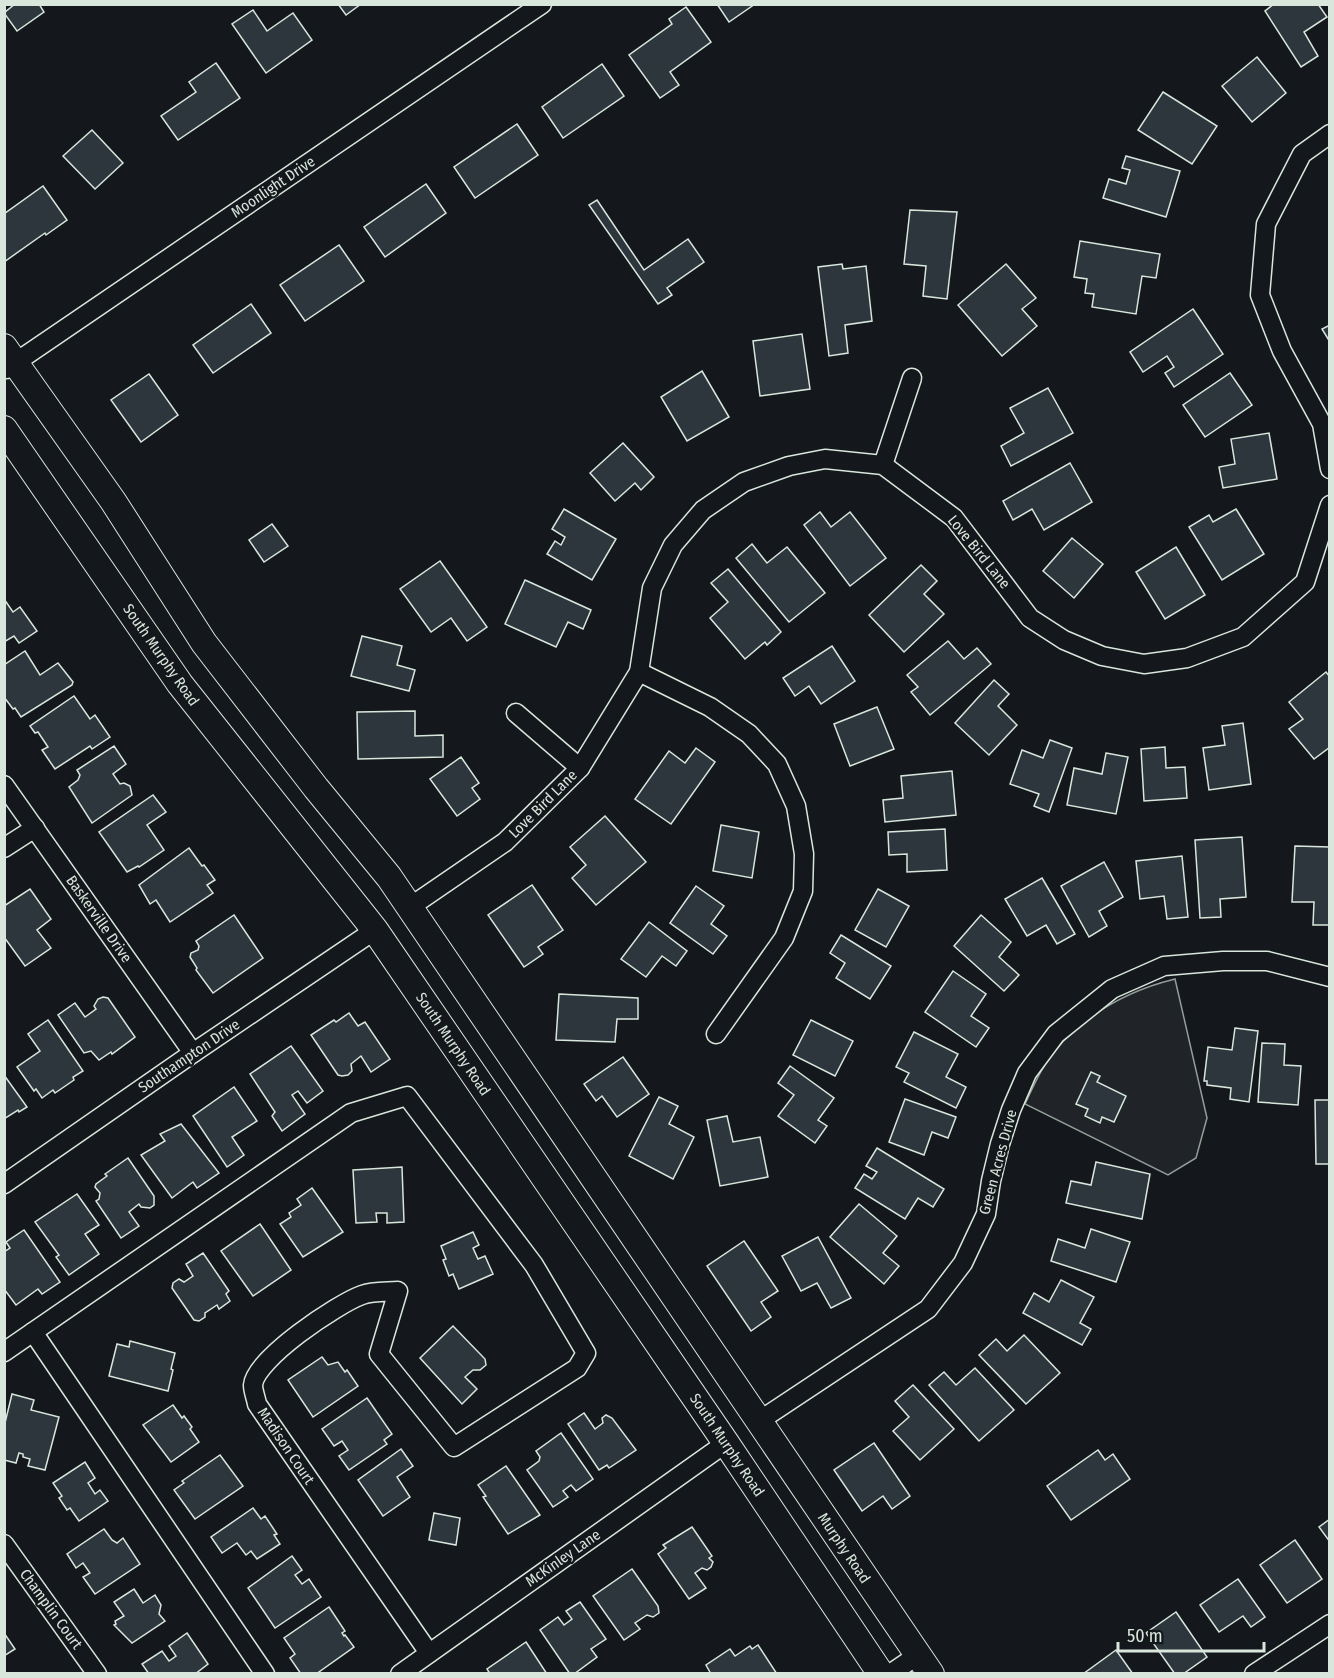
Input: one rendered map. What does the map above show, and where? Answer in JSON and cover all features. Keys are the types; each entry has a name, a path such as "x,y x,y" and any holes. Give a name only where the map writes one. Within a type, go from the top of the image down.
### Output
{"main road":[{"path":"8,360 113,501 204,643 316,788 389,877 759,1421 726,1443"},
{"name":"South Murphy Road","path":"4,429 180,684 375,930 881,1674"},
{"path":"375,930 410,907"},
{"name":"Murphy Road","path":"759,1421 924,1664"}],"street":[{"name":"Moonlight Drive","path":"8,360 542,4"},
{"path":"1329,134 1302,154 1266,225 1260,295 1282,351 1323,424 1329,469"},
{"path":"883,465 912,378"},
{"name":"Love Bird Lane","path":"410,907 506,842 579,768 639,672 652,588 673,545 703,510 744,482 789,466 825,459 883,465 954,518 1030,618 1064,640 1102,656 1144,664 1187,658 1243,637 1305,582 1329,505"},
{"path":"639,672 710,707 749,734 777,764 796,806 804,854 803,891 784,938 716,1034"},
{"path":"516,712 579,768"},
{"name":"Baskerville Drive","path":"4,785 193,1053"},
{"path":"4,848 35,828"},
{"name":"Southampton Drive","path":"4,1184 375,930"},
{"name":"Green Acres Drive","path":"759,1421 928,1309 963,1263 986,1214 1000,1144 1011,1110 1027,1073 1056,1034 1112,989 1164,966 1223,961 1267,961 1329,977"},
{"name":"Madison Court","path":"33,1332 351,1113 407,1096 534,1265 586,1353 577,1368 454,1447 379,1354 398,1291 360,1295 278,1349 261,1367 253,1385 257,1404 429,1653"},
{"path":"4,1352 33,1332 265,1674"},
{"name":"McKinley Lane","path":"400,1674 726,1443"},
{"name":"Champlin Court","path":"4,1544 97,1674"},
{"path":"1254,1674 1329,1624"},
{"path":"890,1674 924,1664"}],"shaded area":[{"path":"1175,979 1207,1118 1196,1158 1168,1175 1025,1104 1052,1054 1082,1024 1126,996"}],"building":[{"path":"15,4 39,4 44,12 17,31 4,13"},
{"path":"338,4 361,4 346,15"},
{"path":"717,4 755,4 729,22"},
{"path":"1274,4 1318,4 1327,17 1304,32 1318,56 1301,67 1265,11"},
{"path":"686,7 711,42 670,72 679,85 660,98 629,55 672,24 669,19"},
{"path":"253,10 267,31 293,13 312,40 266,73 232,24"},
{"path":"1257,57 1286,93 1252,122 1222,86"},
{"path":"216,63 240,98 178,140 161,116 196,92 189,82"},
{"path":"602,64 624,96 563,138 542,107"},
{"path":"1163,92 1217,126 1192,164 1138,130"},
{"path":"517,124 538,155 475,198 454,167"},
{"path":"92,130 123,163 95,189 63,156"},
{"path":"1126,156 1180,171 1166,217 1103,198 1109,179 1126,184 1130,170 1122,168"},
{"path":"426,184 446,213 385,257 364,227"},
{"path":"43,186 67,220 4,262 4,214"},
{"path":"597,200 644,270 688,239 704,262 667,288 672,295 658,304 589,205"},
{"path":"910,210 957,212 947,299 923,296 926,266 904,264"},
{"path":"1080,241 1160,254 1156,278 1142,276 1136,314 1092,307 1094,294 1085,293 1087,279 1074,277"},
{"path":"339,245 364,281 305,321 280,285"},
{"path":"842,264 843,269 866,266 872,321 845,325 848,353 829,356 818,267"},
{"path":"1006,264 1036,298 1022,309 1037,326 1002,356 958,305"},
{"path":"251,304 271,333 213,373 193,345"},
{"path":"1193,309 1223,354 1174,387 1165,373 1174,367 1167,356 1143,372 1130,352"},
{"path":"1330,325 1330,342 1322,329"},
{"path":"802,334 810,389 760,396 753,341"},
{"path":"702,371 729,417 687,441 661,397"},
{"path":"1230,373 1252,405 1205,437 1183,405"},
{"path":"149,374 178,415 141,442 111,400"},
{"path":"1048,388 1073,433 1011,466 1001,446 1024,433 1010,408"},
{"path":"1269,433 1277,479 1223,488 1219,467 1235,464 1231,439"},
{"path":"623,443 654,477 641,490 635,483 615,501 590,473"},
{"path":"1070,463 1092,502 1044,530 1032,509 1013,520 1003,501"},
{"path":"564,509 616,539 592,580 547,554 555,541 561,545 565,537 552,529"},
{"path":"1236,509 1264,554 1222,580 1189,527 1209,515 1213,522"},
{"path":"820,512 831,527 850,512 886,558 850,586 804,525"},
{"path":"272,524 288,546 264,562 249,540"},
{"path":"1072,538 1103,564 1074,598 1043,571"},
{"path":"752,544 767,563 787,547 825,593 789,622 736,558"},
{"path":"1176,547 1205,595 1165,619 1136,572"},
{"path":"440,561 487,627 467,641 451,618 431,632 400,589"},
{"path":"921,565 937,581 924,594 944,614 904,652 869,615"},
{"path":"728,569 781,632 767,645 765,642 745,659 710,618 728,602 711,583"},
{"path":"525,580 591,610 583,629 568,622 556,647 505,624"},
{"path":"4,599 13,612 20,607 37,631 19,643 14,636 4,642"},
{"path":"362,636 402,646 397,665 415,670 409,691 351,676"},
{"path":"948,641 964,659 977,648 991,664 930,715 911,692 918,687 907,675"},
{"path":"832,646 855,681 821,704 809,686 795,696 783,678"},
{"path":"25,651 40,675 58,663 73,682 72,685 21,717 4,697 4,665"},
{"path":"1326,672 1330,677 1330,747 1314,759 1289,729 1303,719 1289,702"},
{"path":"994,680 1009,694 998,706 1017,725 989,755 955,723"},
{"path":"74,696 90,719 95,715 110,737 92,749 90,746 55,769 42,750 48,747 38,732 35,733 30,726"},
{"path":"877,707 894,749 850,766 834,724"},
{"path":"415,711 415,736 443,735 443,757 358,759 357,712"},
{"path":"1243,723 1251,784 1209,790 1203,748 1225,745 1222,726"},
{"path":"1050,740 1072,748 1049,812 1034,806 1039,794 1010,784 1022,750 1043,758"},
{"path":"114,746 126,764 113,774 120,784 130,786 132,795 92,823 69,787 78,780 80,775 77,770"},
{"path":"1165,747 1166,768 1185,767 1187,798 1144,801 1141,749"},
{"path":"696,748 715,762 671,824 635,799 669,751 685,763"},
{"path":"1106,753 1128,757 1116,814 1067,805 1074,768 1102,774"},
{"path":"461,757 479,783 472,788 480,799 457,816 430,779"},
{"path":"952,771 956,815 885,822 883,800 903,798 901,776"},
{"path":"153,795 166,812 147,825 164,850 139,867 127,872 99,832"},
{"path":"605,816 646,862 596,905 572,878 586,865 570,847"},
{"path":"721,825 759,832 752,878 713,871"},
{"path":"945,829 947,870 907,872 907,854 889,855 888,832"},
{"path":"1242,837 1246,897 1220,899 1221,917 1200,918 1195,840"},
{"path":"1295,846 1330,847 1330,925 1313,925 1314,902 1292,902"},
{"path":"189,848 215,880 207,885 213,893 170,922 156,900 150,904 139,885"},
{"path":"1182,856 1188,917 1167,919 1164,896 1140,899 1136,861"},
{"path":"1104,862 1123,897 1099,911 1107,926 1089,937 1061,886"},
{"path":"1042,878 1075,934 1057,944 1046,925 1027,936 1005,899"},
{"path":"532,885 563,930 538,947 543,954 524,967 488,915"},
{"path":"696,886 724,906 711,924 727,936 713,954 670,923"},
{"path":"30,889 51,919 37,930 51,948 25,966 4,937 4,906"},
{"path":"878,889 909,906 886,947 855,930"},
{"path":"234,915 263,958 213,993 196,970 190,957 191,953 198,950 199,946 196,941"},
{"path":"981,915 1011,942 999,957 1019,975 1004,991 954,946"},
{"path":"649,922 687,951 676,966 662,956 646,977 621,959"},
{"path":"841,935 891,966 870,999 836,978 845,963 830,953"},
{"path":"953,971 986,994 971,1016 989,1028 976,1047 925,1012"},
{"path":"559,994 638,998 638,1019 617,1019 615,1042 556,1040"},
{"path":"108,998 135,1037 112,1054 111,1052 99,1060 91,1051 84,1053 58,1015 75,1003 85,1017 96,1009 94,1006 98,999"},
{"path":"349,1013 358,1026 365,1022 390,1059 371,1072 361,1056 351,1064 352,1071 342,1076 338,1075 311,1035"},
{"path":"48,1020 83,1071 55,1093 53,1090 42,1098 36,1089 34,1091 17,1067 40,1051 28,1034"},
{"path":"811,1020 853,1041 835,1076 793,1055"},
{"path":"1235,1028 1258,1031 1249,1102 1230,1099 1231,1088 1207,1085 1207,1081 1204,1081 1208,1047 1232,1050"},
{"path":"914,1032 958,1054 946,1077 966,1087 956,1108 904,1082 909,1073 896,1067"},
{"path":"1262,1043 1285,1044 1284,1065 1301,1066 1298,1105 1258,1102"},
{"path":"291,1046 323,1091 307,1103 298,1091 292,1095 305,1114 282,1131 272,1116 275,1112 250,1074"},
{"path":"623,1057 649,1094 617,1117 602,1096 596,1101 584,1084"},
{"path":"790,1066 834,1098 818,1120 827,1126 815,1143 778,1116 794,1095 778,1083"},
{"path":"1091,1072 1100,1076 1097,1082 1126,1096 1114,1122 1102,1117 1100,1123 1085,1116 1088,1109 1076,1104"},
{"path":"4,1075 27,1107 4,1119"},
{"path":"234,1087 257,1121 232,1137 244,1155 227,1167 193,1116"},
{"path":"659,1097 678,1106 669,1124 694,1137 673,1179 629,1156"},
{"path":"905,1099 956,1117 948,1138 932,1132 924,1155 889,1142"},
{"path":"1315,1100 1330,1100 1330,1164 1316,1164"},
{"path":"727,1116 733,1142 760,1137 768,1177 720,1186 707,1120"},
{"path":"181,1124 219,1173 197,1188 193,1182 172,1198 141,1155 165,1141 160,1134"},
{"path":"877,1148 944,1189 933,1207 918,1198 905,1219 855,1188 864,1174 872,1179 877,1172 866,1166"},
{"path":"128,1158 154,1196 154,1205 150,1208 141,1207 139,1204 129,1212 139,1226 121,1238 96,1201 100,1193 95,1187 107,1176 105,1174"},
{"path":"1096,1162 1150,1174 1142,1219 1066,1203 1071,1181 1091,1185"},
{"path":"402,1167 404,1222 387,1223 387,1213 376,1213 377,1222 356,1223 353,1170"},
{"path":"312,1188 343,1232 303,1257 280,1224 291,1217 289,1213 301,1205 297,1199"},
{"path":"77,1194 99,1225 85,1234 99,1254 69,1275 56,1257 59,1255 35,1222"},
{"path":"859,1204 897,1236 883,1253 899,1266 884,1284 830,1237"},
{"path":"260,1224 291,1270 253,1296 221,1251"},
{"path":"1091,1229 1130,1242 1116,1282 1051,1261 1058,1239 1085,1248"},
{"path":"24,1230 60,1282 42,1294 38,1289 16,1305 4,1289 4,1252 10,1248 6,1242"},
{"path":"473,1232 479,1245 473,1248 478,1259 485,1256 493,1274 459,1289 453,1274 449,1276 441,1246"},
{"path":"818,1237 851,1298 831,1308 817,1283 801,1291 782,1256"},
{"path":"744,1241 778,1291 761,1302 771,1317 751,1331 707,1266"},
{"path":"203,1253 229,1291 226,1294 230,1301 219,1309 217,1305 205,1313 205,1317 199,1321 194,1320 172,1288 173,1283 179,1279 184,1282 193,1276 186,1264"},
{"path":"1061,1280 1094,1297 1080,1323 1091,1329 1082,1345 1023,1313 1034,1293 1049,1302"},
{"path":"453,1326 485,1359 486,1365 480,1370 473,1370 465,1377 477,1389 462,1404 420,1358"},
{"path":"1024,1335 1060,1373 1026,1404 979,1355 996,1339 1007,1351"},
{"path":"130,1341 175,1353 168,1391 109,1376 117,1344 129,1347"},
{"path":"322,1357 328,1365 338,1362 358,1386 313,1417 288,1380"},
{"path":"975,1368 1014,1410 979,1441 929,1385 944,1372 956,1385"},
{"path":"913,1385 954,1429 920,1460 893,1431 909,1417 895,1401"},
{"path":"12,1394 34,1400 31,1410 59,1417 45,1470 28,1466 30,1459 19,1453 16,1463 4,1460 4,1427"},
{"path":"367,1398 392,1434 384,1440 387,1444 349,1470 339,1456 348,1450 342,1441 334,1446 322,1429"},
{"path":"173,1405 192,1427 190,1429 199,1442 171,1462 143,1425"},
{"path":"584,1413 595,1429 603,1423 602,1418 606,1415 612,1418 636,1450 609,1468 607,1465 599,1470 568,1424"},
{"path":"561,1433 593,1479 576,1491 571,1485 563,1491 568,1497 553,1507 527,1470 539,1461 540,1457 536,1451"},
{"path":"874,1443 910,1496 892,1509 883,1496 862,1511 834,1470"},
{"path":"401,1449 413,1466 397,1477 410,1497 383,1516 358,1480"},
{"path":"1098,1450 1105,1460 1113,1454 1130,1479 1071,1520 1047,1486"},
{"path":"220,1455 243,1486 195,1519 174,1490 184,1483 182,1481"},
{"path":"85,1462 95,1478 88,1483 95,1494 100,1490 108,1501 79,1521 70,1508 67,1510 59,1498 62,1496 53,1483"},
{"path":"506,1466 540,1515 508,1534 483,1497 486,1496 478,1485"},
{"path":"253,1508 261,1519 265,1516 277,1534 274,1535 280,1544 257,1559 251,1551 246,1555 237,1543 222,1553 211,1537"},
{"path":"434,1513 460,1518 456,1545 429,1540"},
{"path":"1330,1519 1330,1542 1319,1527"},
{"path":"692,1527 712,1556 709,1558 713,1562 707,1570 702,1568 695,1573 706,1588 689,1599 658,1554 666,1548 663,1545"},
{"path":"104,1529 117,1543 123,1538 140,1564 95,1594 83,1577 90,1573 83,1563 76,1568 67,1554"},
{"path":"1295,1540 1322,1579 1287,1603 1260,1565"},
{"path":"292,1556 302,1570 295,1575 302,1584 309,1579 321,1597 275,1628 248,1588"},
{"path":"632,1569 658,1606 659,1613 653,1617 647,1615 635,1623 640,1629 624,1640 593,1596"},
{"path":"1238,1579 1265,1617 1251,1627 1243,1616 1219,1632 1200,1605"},
{"path":"134,1589 143,1603 155,1595 161,1605 159,1614 165,1621 132,1643 114,1625 115,1621 124,1616 114,1602"},
{"path":"580,1602 606,1639 591,1649 597,1657 574,1674 570,1674 540,1630 558,1617 564,1625 572,1619 566,1611"},
{"path":"329,1607 345,1631 342,1633 354,1647 316,1674 301,1674 290,1658 295,1654 284,1638"},
{"path":"1176,1612 1207,1657 1183,1674 1175,1674 1146,1633"},
{"path":"4,1633 15,1649 4,1656"},
{"path":"187,1633 208,1664 195,1674 149,1674 142,1664 162,1651 169,1661 176,1656 169,1646"},
{"path":"526,1642 547,1674 490,1674 487,1669"},
{"path":"758,1645 777,1674 711,1674 706,1665 730,1649 735,1656 750,1646 752,1649"},
{"path":"1116,1650 1133,1674 1083,1674"}]}
